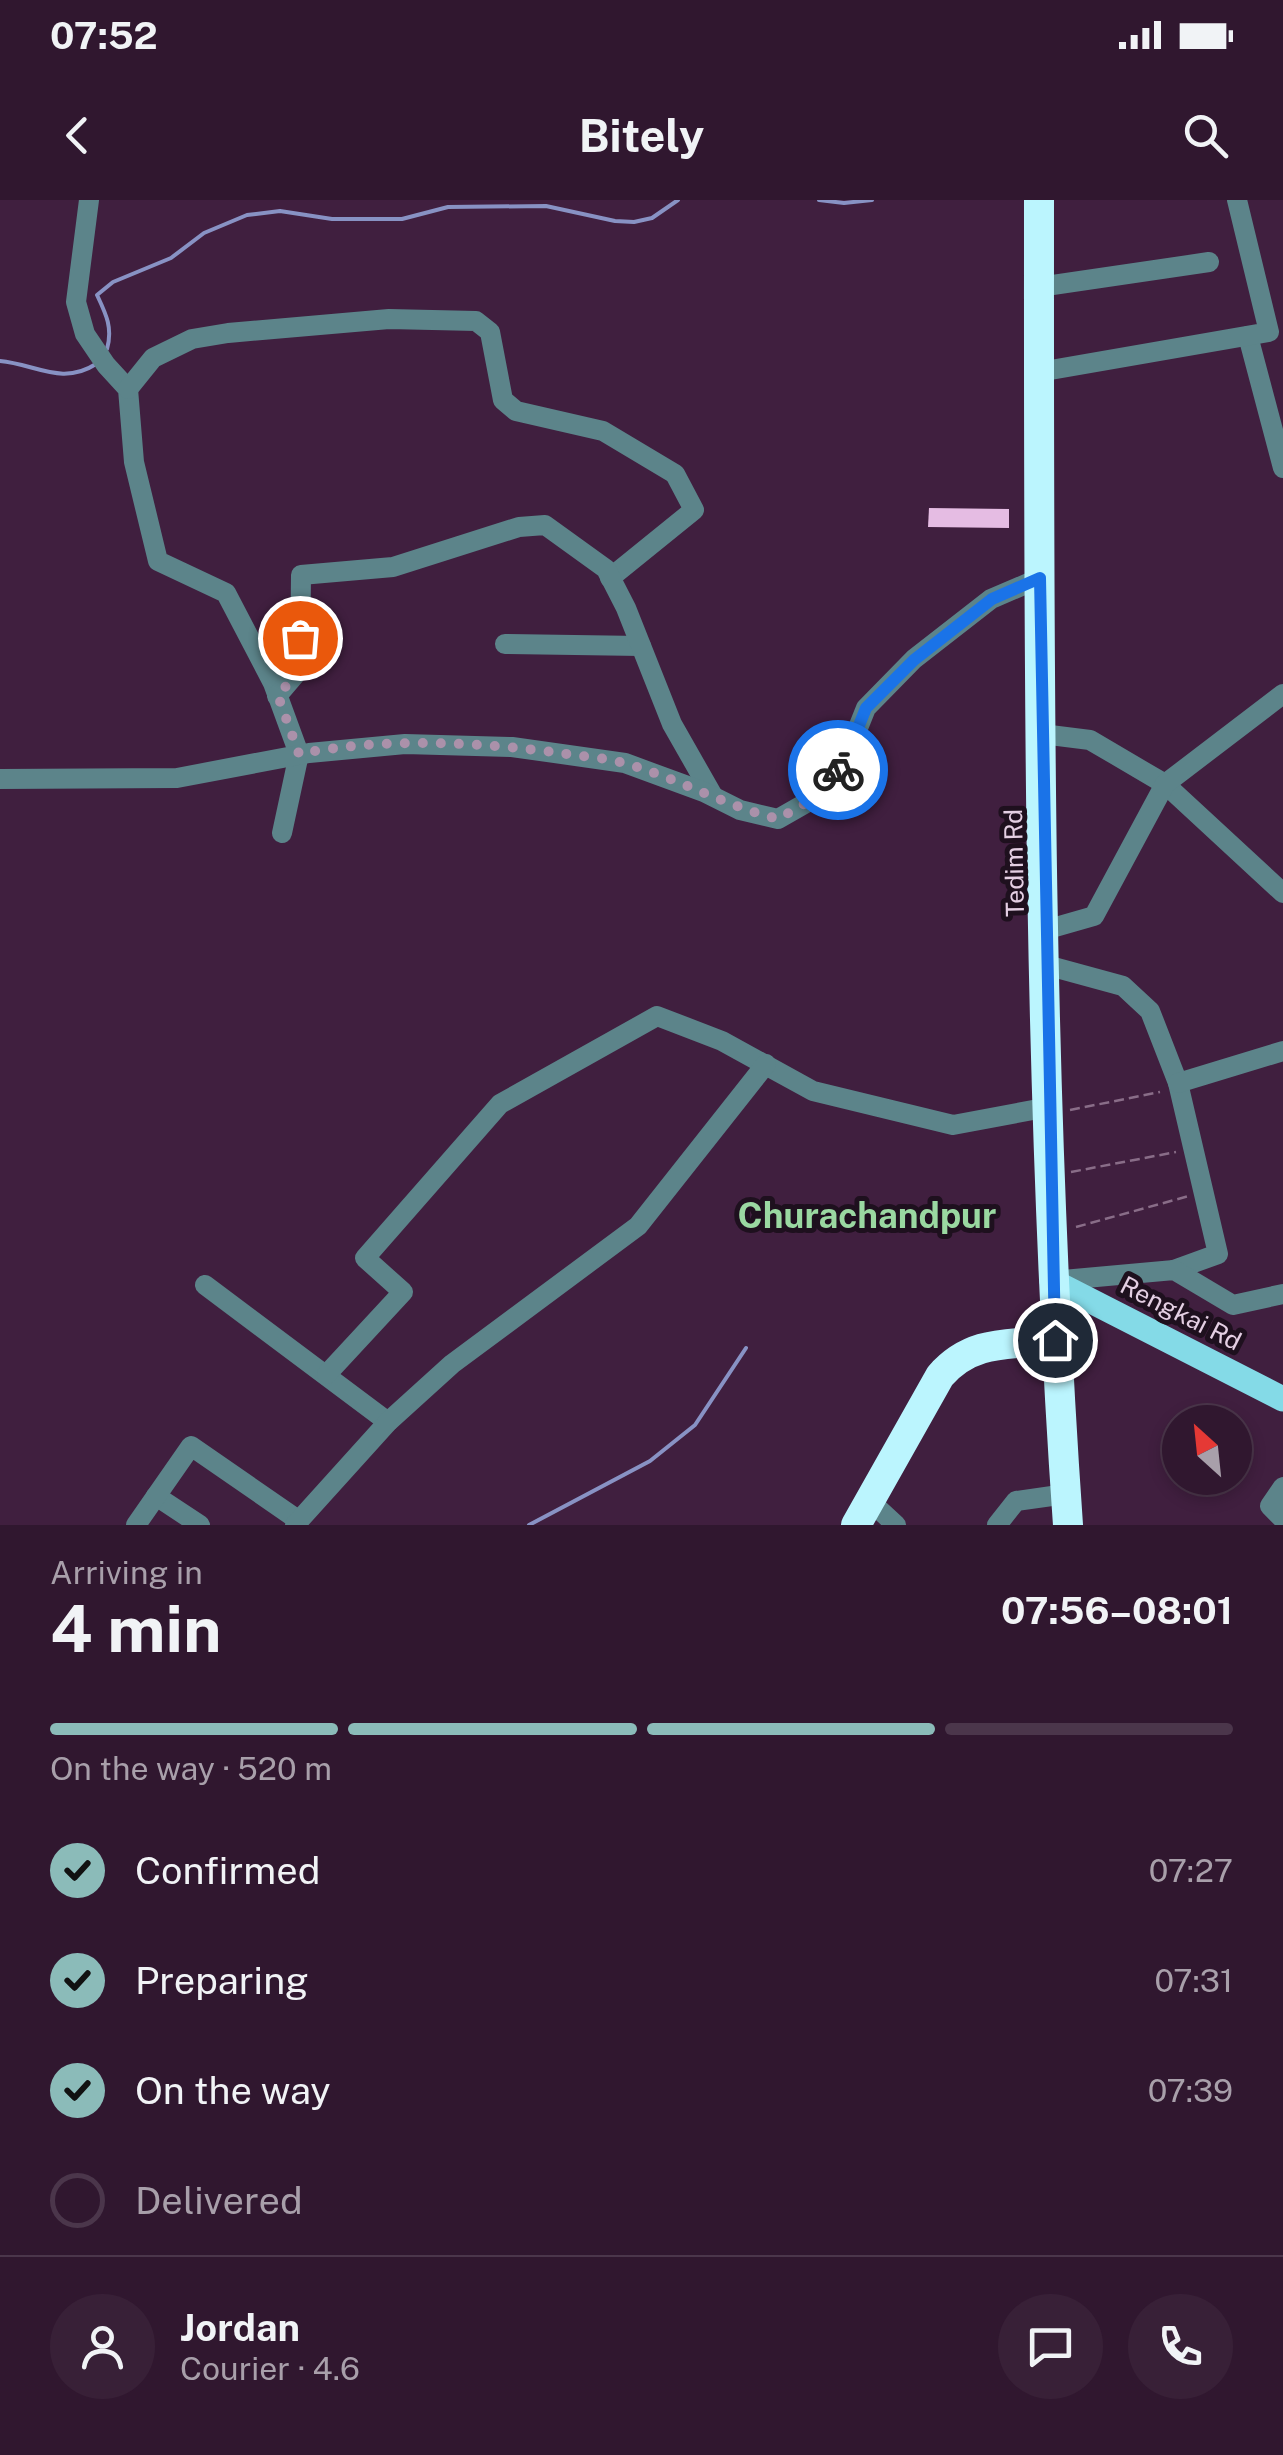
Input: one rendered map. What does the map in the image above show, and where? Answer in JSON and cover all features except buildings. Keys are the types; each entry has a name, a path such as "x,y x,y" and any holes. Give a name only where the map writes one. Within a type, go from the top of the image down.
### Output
{"highway":[{"name":"Tedim Rd","path":"1039,200 1040,578 1052,1281 1068,1525"},
{"path":"863,1513 954,1358 972,1349 1055,1340"}],"main road":[{"name":"Rengkai Rd","path":"1052,1281 1283,1399"}],"street":[{"path":"89,200 76,302 86,334 121,382 134,462 158,561 226,594 278,696 299,754 282,834"},
{"path":"1039,372 1269,332 1237,200"},
{"path":"1039,287 1209,262"},
{"path":"121,382 153,358 192,340 228,333 389,319 476,322 490,332 503,400 516,411 604,431 675,474 694,510 610,578"},
{"path":"1248,336 1283,468"},
{"path":"278,696 300,669 301,574 393,567 519,526 545,524 606,569 672,724 713,796"},
{"path":"0,778 177,778 299,754 406,744 512,746 626,763 740,810 778,819 806,803 844,763 866,708 914,660 992,599 1040,578"},
{"path":"505,644 641,646"},
{"path":"1046,930 1094,916 1165,784 1283,694"},
{"path":"1042,734 1090,740 1165,784 1283,894"},
{"path":"1046,965 1123,986 1150,1011 1178,1086 1218,1254 1174,1270 1052,1281"},
{"path":"327,1374 403,1292 365,1258 500,1104 657,1016 722,1042 814,1091 953,1126 1049,1111"},
{"path":"1178,1086 1283,1050"},
{"path":"136,1525 191,1446 296,1523 388,1422 452,1364 638,1226 766,1064"},
{"path":"1174,1270 1233,1305 1283,1294"},
{"path":"205,1285 388,1422"},
{"path":"1283,1487 1270,1506 1283,1519"},
{"path":"997,1525 1016,1502 1066,1494"},
{"path":"156,1496 200,1525"},
{"path":"863,1513 896,1525"}],"path":[{"path":"1049,1111 1178,1086"},
{"path":"1050,1176 1194,1149"},
{"path":"1051,1234 1204,1192"}],"waterway":[{"path":"107,349 109,328 97,295 113,282 171,258 204,233 247,215 280,211 332,219 402,219 448,207 546,206 634,222 652,218 678,200"},
{"path":"819,200 872,200"},
{"path":"0,361 60,374 96,364"},
{"path":"529,1525 650,1461 695,1425 746,1348"}],"way so far":[{"path":"300,638 300,669 278,696 299,754 406,744 512,746 626,763 740,810 778,819 806,803 838,770"}],"district":[{"name":"Churachandpur","path":"867,1216"}],"route":[{"path":"838,770 866,708 914,660 992,599 1040,578 1055,1340"}]}
